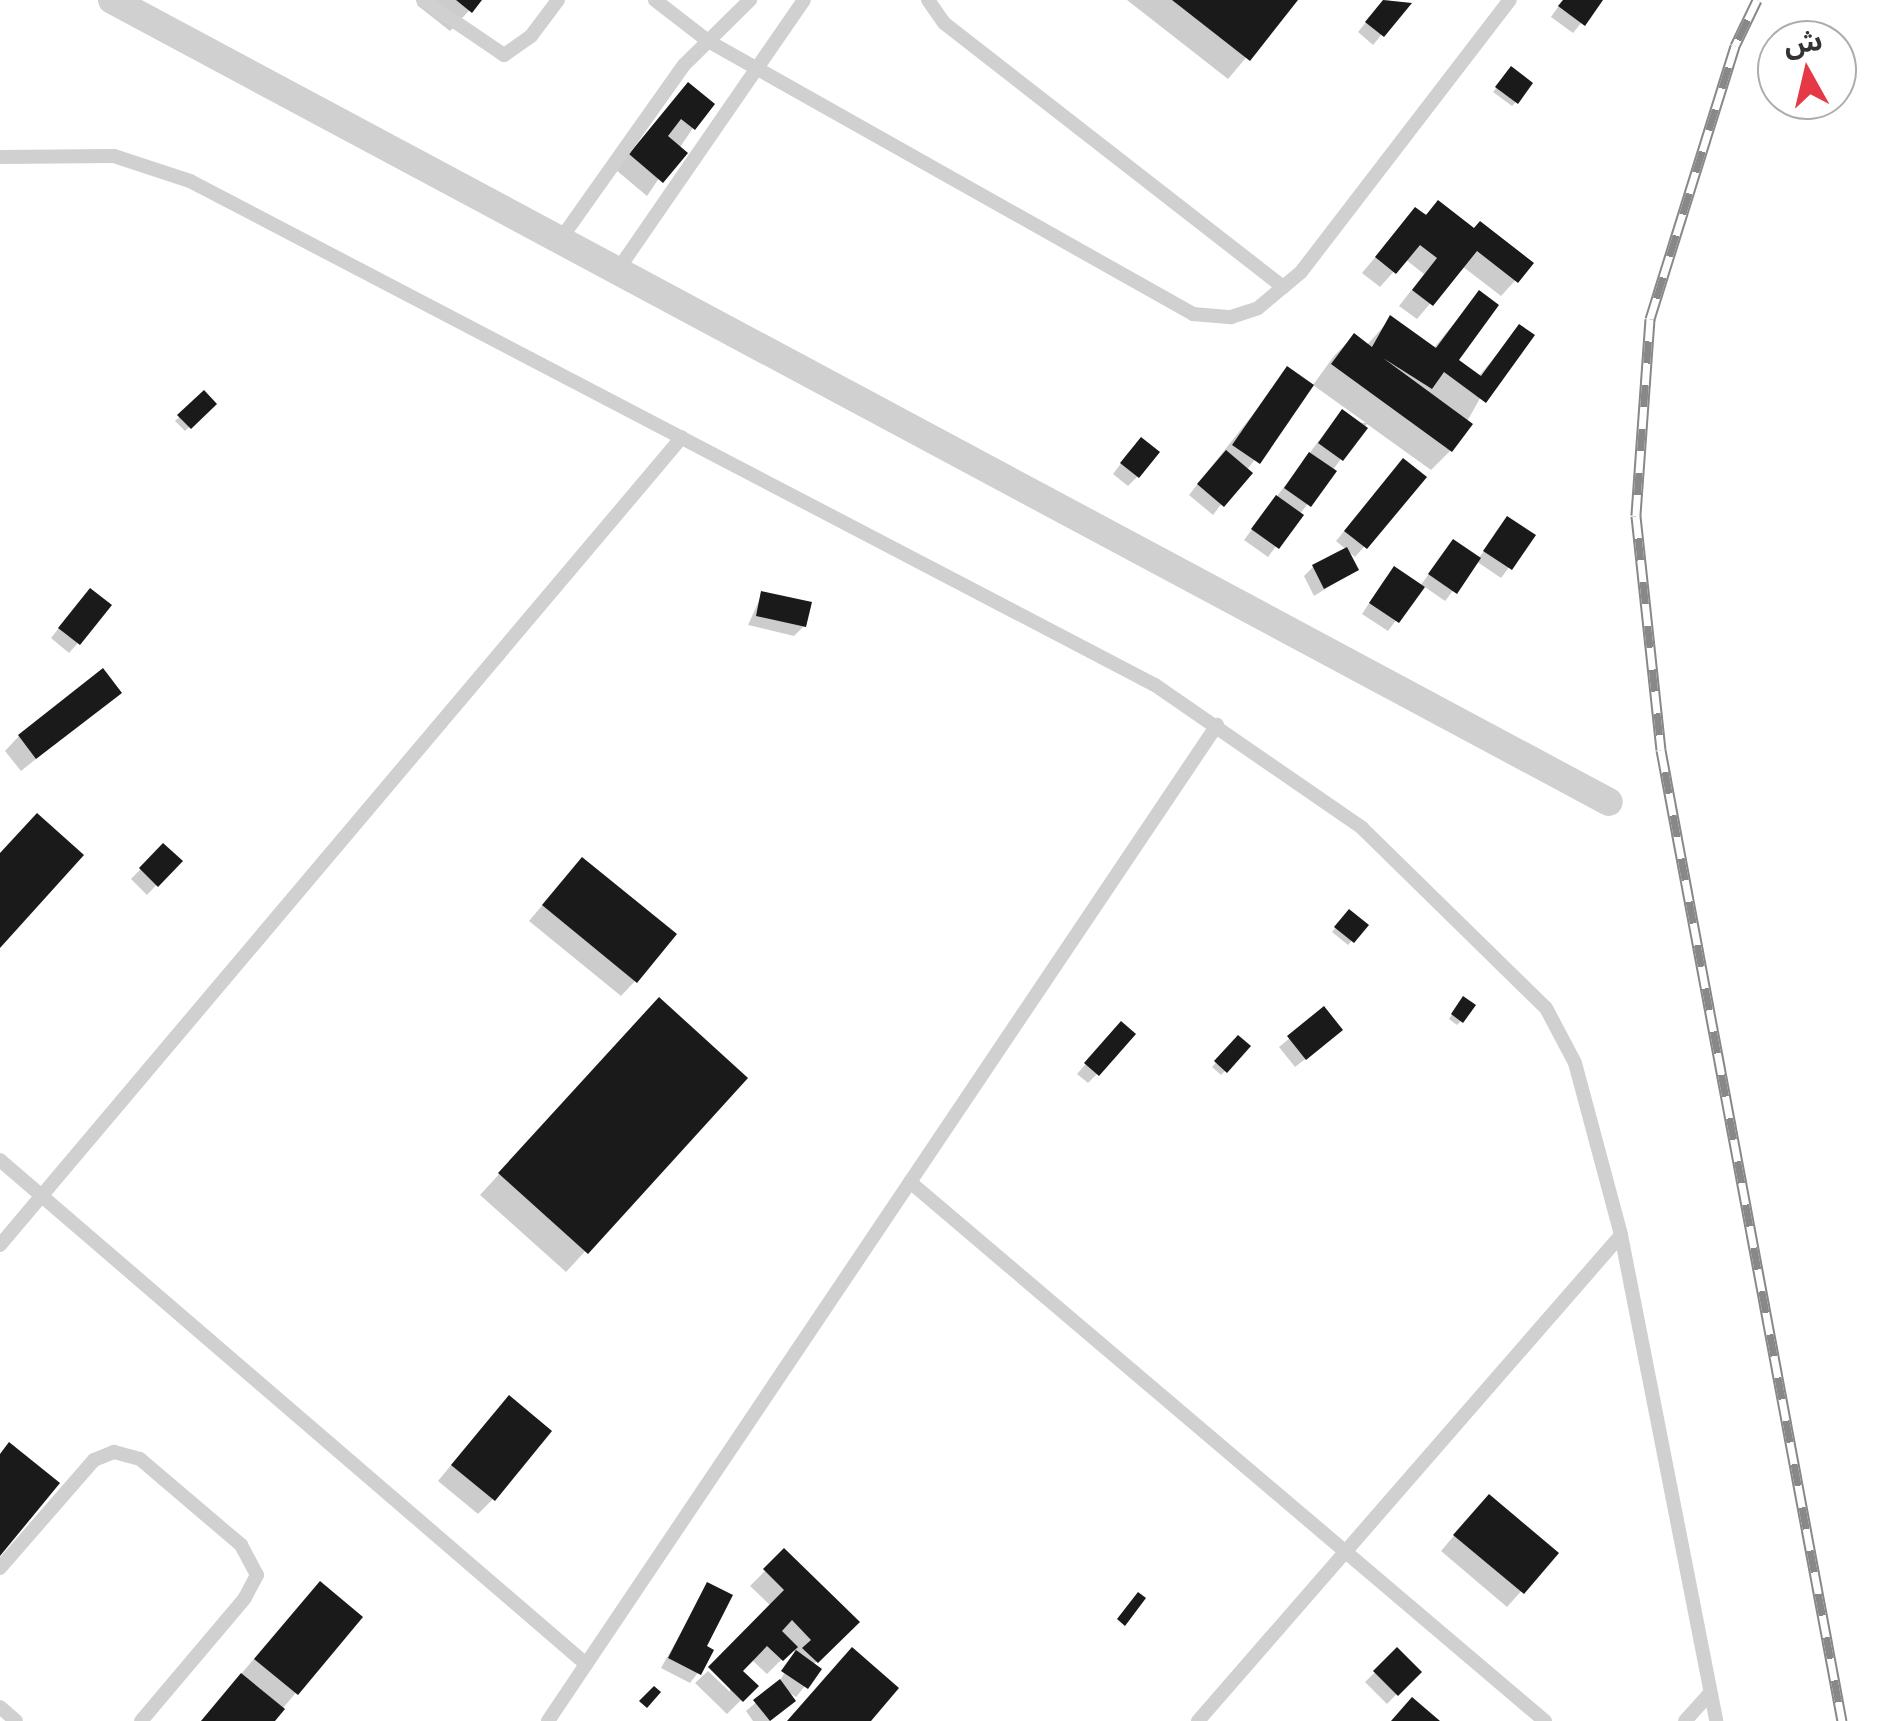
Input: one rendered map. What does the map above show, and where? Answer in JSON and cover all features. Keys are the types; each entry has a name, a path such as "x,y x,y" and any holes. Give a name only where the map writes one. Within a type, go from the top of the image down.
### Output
{"street":[{"path":"112,0 1609,802"}],"lane":[{"path":"423,0 504,55 530,36 558,0"},
{"path":"654,0 708,41 1193,314 1231,317 1258,308 1283,288 1510,0"},
{"path":"560,240 684,65 750,0"},
{"path":"618,271 804,0"},
{"path":"928,0 944,23 1283,288"},
{"path":"0,157 114,156 190,181 1156,685 1362,828 1546,1008 1592,1112 1621,1235 1716,1721"},
{"path":"0,1245 682,436"},
{"path":"548,1721 1217,725"},
{"path":"0,1160 586,1664"},
{"path":"910,1182 1348,1549 1545,1721"},
{"path":"1198,1721 1621,1235"},
{"path":"0,1568 94,1460 114,1452 140,1459 241,1545 257,1575 245,1598 141,1721"},
{"path":"1685,1721 1709,1694"},
{"path":"0,1707 16,1721"}],"building":[{"path":"456,0 482,0 472,13"},
{"path":"1172,0 1298,0 1250,61"},
{"path":"1383,0 1412,3 1384,37 1365,22"},
{"path":"1563,0 1603,0 1585,26 1558,6"},
{"path":"1511,66 1533,83 1518,104 1495,87"},
{"path":"688,82 715,104 695,130 681,119 668,136 688,153 663,183 629,154"},
{"path":"1438,200 1474,228 1480,221 1534,263 1518,283 1477,251 1433,306 1412,290 1437,258 1420,245 1396,274 1375,257 1415,207 1426,215"},
{"path":"1479,290 1499,305 1459,360 1481,376 1519,324 1535,335 1486,403 1444,372 1432,389 1383,358 1473,424 1452,452 1331,364 1354,333 1372,347 1390,315 1436,348"},
{"path":"1287,366 1314,385 1260,464 1232,445"},
{"path":"204,390 217,404 191,429 177,415"},
{"path":"1342,409 1368,428 1343,461 1318,443"},
{"path":"1141,437 1160,452 1139,478 1120,463"},
{"path":"1226,450 1253,473 1224,507 1197,484"},
{"path":"1309,452 1337,471 1311,507 1284,488"},
{"path":"1403,458 1427,477 1367,549 1344,531"},
{"path":"1276,495 1304,515 1279,549 1251,529"},
{"path":"1507,516 1536,535 1512,570 1483,551"},
{"path":"1453,539 1481,558 1457,594 1428,574"},
{"path":"1347,547 1359,570 1324,589 1312,565"},
{"path":"1394,566 1425,587 1399,623 1369,603"},
{"path":"90,588 112,605 80,645 58,628"},
{"path":"761,591 812,602 806,627 756,616"},
{"path":"103,668 122,693 36,759 18,735"},
{"path":"37,813 84,855 0,948 0,853"},
{"path":"163,843 183,861 158,887 139,868"},
{"path":"582,857 677,934 637,983 542,905"},
{"path":"1349,909 1369,925 1354,943 1334,927"},
{"path":"1463,996 1476,1005 1463,1023 1451,1014"},
{"path":"659,997 748,1078 588,1254 498,1173"},
{"path":"1324,1006 1343,1030 1306,1060 1287,1036"},
{"path":"1121,1021 1136,1034 1099,1076 1084,1063"},
{"path":"1238,1035 1251,1046 1227,1073 1214,1061"},
{"path":"509,1395 552,1431 495,1501 451,1465"},
{"path":"9,1442 60,1483 0,1556 0,1454"},
{"path":"1489,1494 1559,1553 1524,1594 1453,1535"},
{"path":"784,1548 860,1622 818,1663 802,1648 811,1640 792,1620 782,1631 798,1647 783,1661 767,1646 743,1671 759,1686 743,1702 708,1667 784,1590 763,1569"},
{"path":"320,1581 363,1617 298,1695 254,1659"},
{"path":"707,1582 733,1595 707,1646 714,1650 701,1675 668,1658"},
{"path":"1138,1592 1146,1598 1125,1626 1117,1619"},
{"path":"852,1647 899,1688 871,1721 787,1721"},
{"path":"1397,1647 1422,1672 1398,1696 1373,1671"},
{"path":"796,1650 822,1669 808,1689 781,1671"},
{"path":"241,1673 285,1709 275,1721 201,1721"},
{"path":"780,1679 796,1701 770,1721 753,1700"},
{"path":"654,1686 661,1692 647,1708 639,1701"},
{"path":"1412,1697 1440,1721 1391,1721"}],"railway":[{"path":"1757,0 1735,46 1650,319 1636,516 1661,750 1842,1721"}]}
